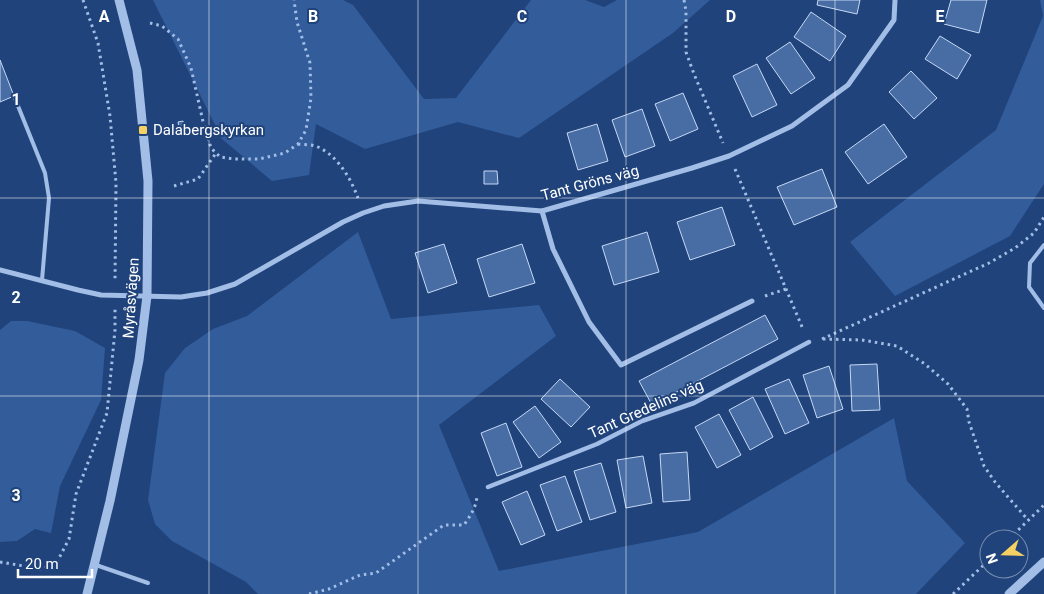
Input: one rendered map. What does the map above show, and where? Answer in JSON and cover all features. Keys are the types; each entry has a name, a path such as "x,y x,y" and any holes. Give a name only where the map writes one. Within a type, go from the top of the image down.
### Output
{"street":[{"name":"Myråsvägen","path":"87,594 110,501 140,360 147,296 148,181 137,70 119,0"},
{"name":"Tant Gröns väg","path":"0,270 101,295 181,297 207,293 235,284 343,222 384,206 418,201 542,211 692,168 729,156 792,126 848,85 894,20 895,0"},
{"path":"542,211 553,249 589,322 621,365 752,301"},
{"name":"Tant Gredelins väg","path":"488,487 597,444 642,421 694,403 809,342"},
{"path":"1009,594 1044,562"}],"lane":[{"path":"14,96 44,173 49,198 42,280"},
{"path":"1044,245 1030,263 1029,287 1044,308"},
{"path":"94,564 148,583"}],"path":[{"path":"150,23 162,26 178,38 191,68 211,148 220,158 259,159 285,153 298,144 306,130 311,98 310,63 297,22 294,0"},
{"path":"684,0 686,11 686,52 694,74 809,342 821,339 989,263 1015,248 1034,233 1044,217"},
{"path":"298,144 317,146 335,160 354,189 363,213"},
{"path":"174,186 198,179 216,153"},
{"path":"752,301 786,289"},
{"path":"821,339 862,340 897,346 925,364 948,384 967,409 969,422 984,466 995,482 1028,520"},
{"path":"309,594 329,589 360,575 376,573 444,525 464,525 471,516 478,492 488,487"},
{"path":"1019,529 1044,505"},
{"path":"953,594 979,569"}],"shaded area":[{"path":"153,0 343,0 353,5 424,99 456,98 531,0 585,0 604,7 617,0 710,0 673,33 519,138 458,122 365,149 316,124 309,175 272,181 222,139"},
{"path":"1040,0 1044,0 1044,184 1010,236 895,296 850,242 996,130 1043,16"},
{"path":"358,232 391,319 539,305 556,336 439,425 499,571 698,532 894,418 907,481 965,543 916,594 258,594 246,582 172,541 155,524 148,500 165,373 185,348 213,329 247,316"},
{"path":"11,321 27,321 75,331 105,348 101,400 60,486 51,533 35,529 17,541 0,542 0,330"}],"building":[{"path":"818,0 860,0 857,14 817,5"},
{"path":"951,0 987,0 979,33 944,24"},
{"path":"811,12 846,36 830,61 794,37"},
{"path":"940,36 971,55 957,79 925,59"},
{"path":"790,42 815,78 791,94 766,58"},
{"path":"0,60 14,96 0,102"},
{"path":"757,64 777,105 752,117 733,76"},
{"path":"911,71 937,98 914,119 889,92"},
{"path":"683,93 698,129 670,141 655,104"},
{"path":"642,109 655,146 625,157 612,120"},
{"path":"183,121 185,133 180,134 178,122"},
{"path":"597,124 608,161 578,170 567,133"},
{"path":"884,124 907,157 868,184 845,152"},
{"path":"822,169 837,207 794,225 777,187"},
{"path":"484,171 497,171 498,184 484,184"},
{"path":"722,207 735,245 690,260 677,222"},
{"path":"647,232 659,272 614,285 602,246"},
{"path":"444,244 457,283 428,293 415,253"},
{"path":"522,244 535,283 489,297 477,259"},
{"path":"765,315 778,339 652,405 639,381"},
{"path":"877,364 880,410 852,411 850,365"},
{"path":"829,366 843,409 817,418 803,375"},
{"path":"560,379 590,407 571,427 541,399"},
{"path":"789,379 809,423 785,434 765,389"},
{"path":"753,397 773,437 750,450 729,410"},
{"path":"535,406 561,442 539,458 513,422"},
{"path":"719,414 741,455 717,468 695,427"},
{"path":"506,423 522,467 497,476 481,433"},
{"path":"687,452 690,500 663,502 660,454"},
{"path":"643,456 652,503 626,508 617,460"},
{"path":"601,463 616,512 590,520 574,471"},
{"path":"565,476 582,522 557,531 540,485"},
{"path":"527,491 545,535 521,545 502,502"}],"place":[{"name":"Dalabergskyrkan","path":"143,130"}]}
